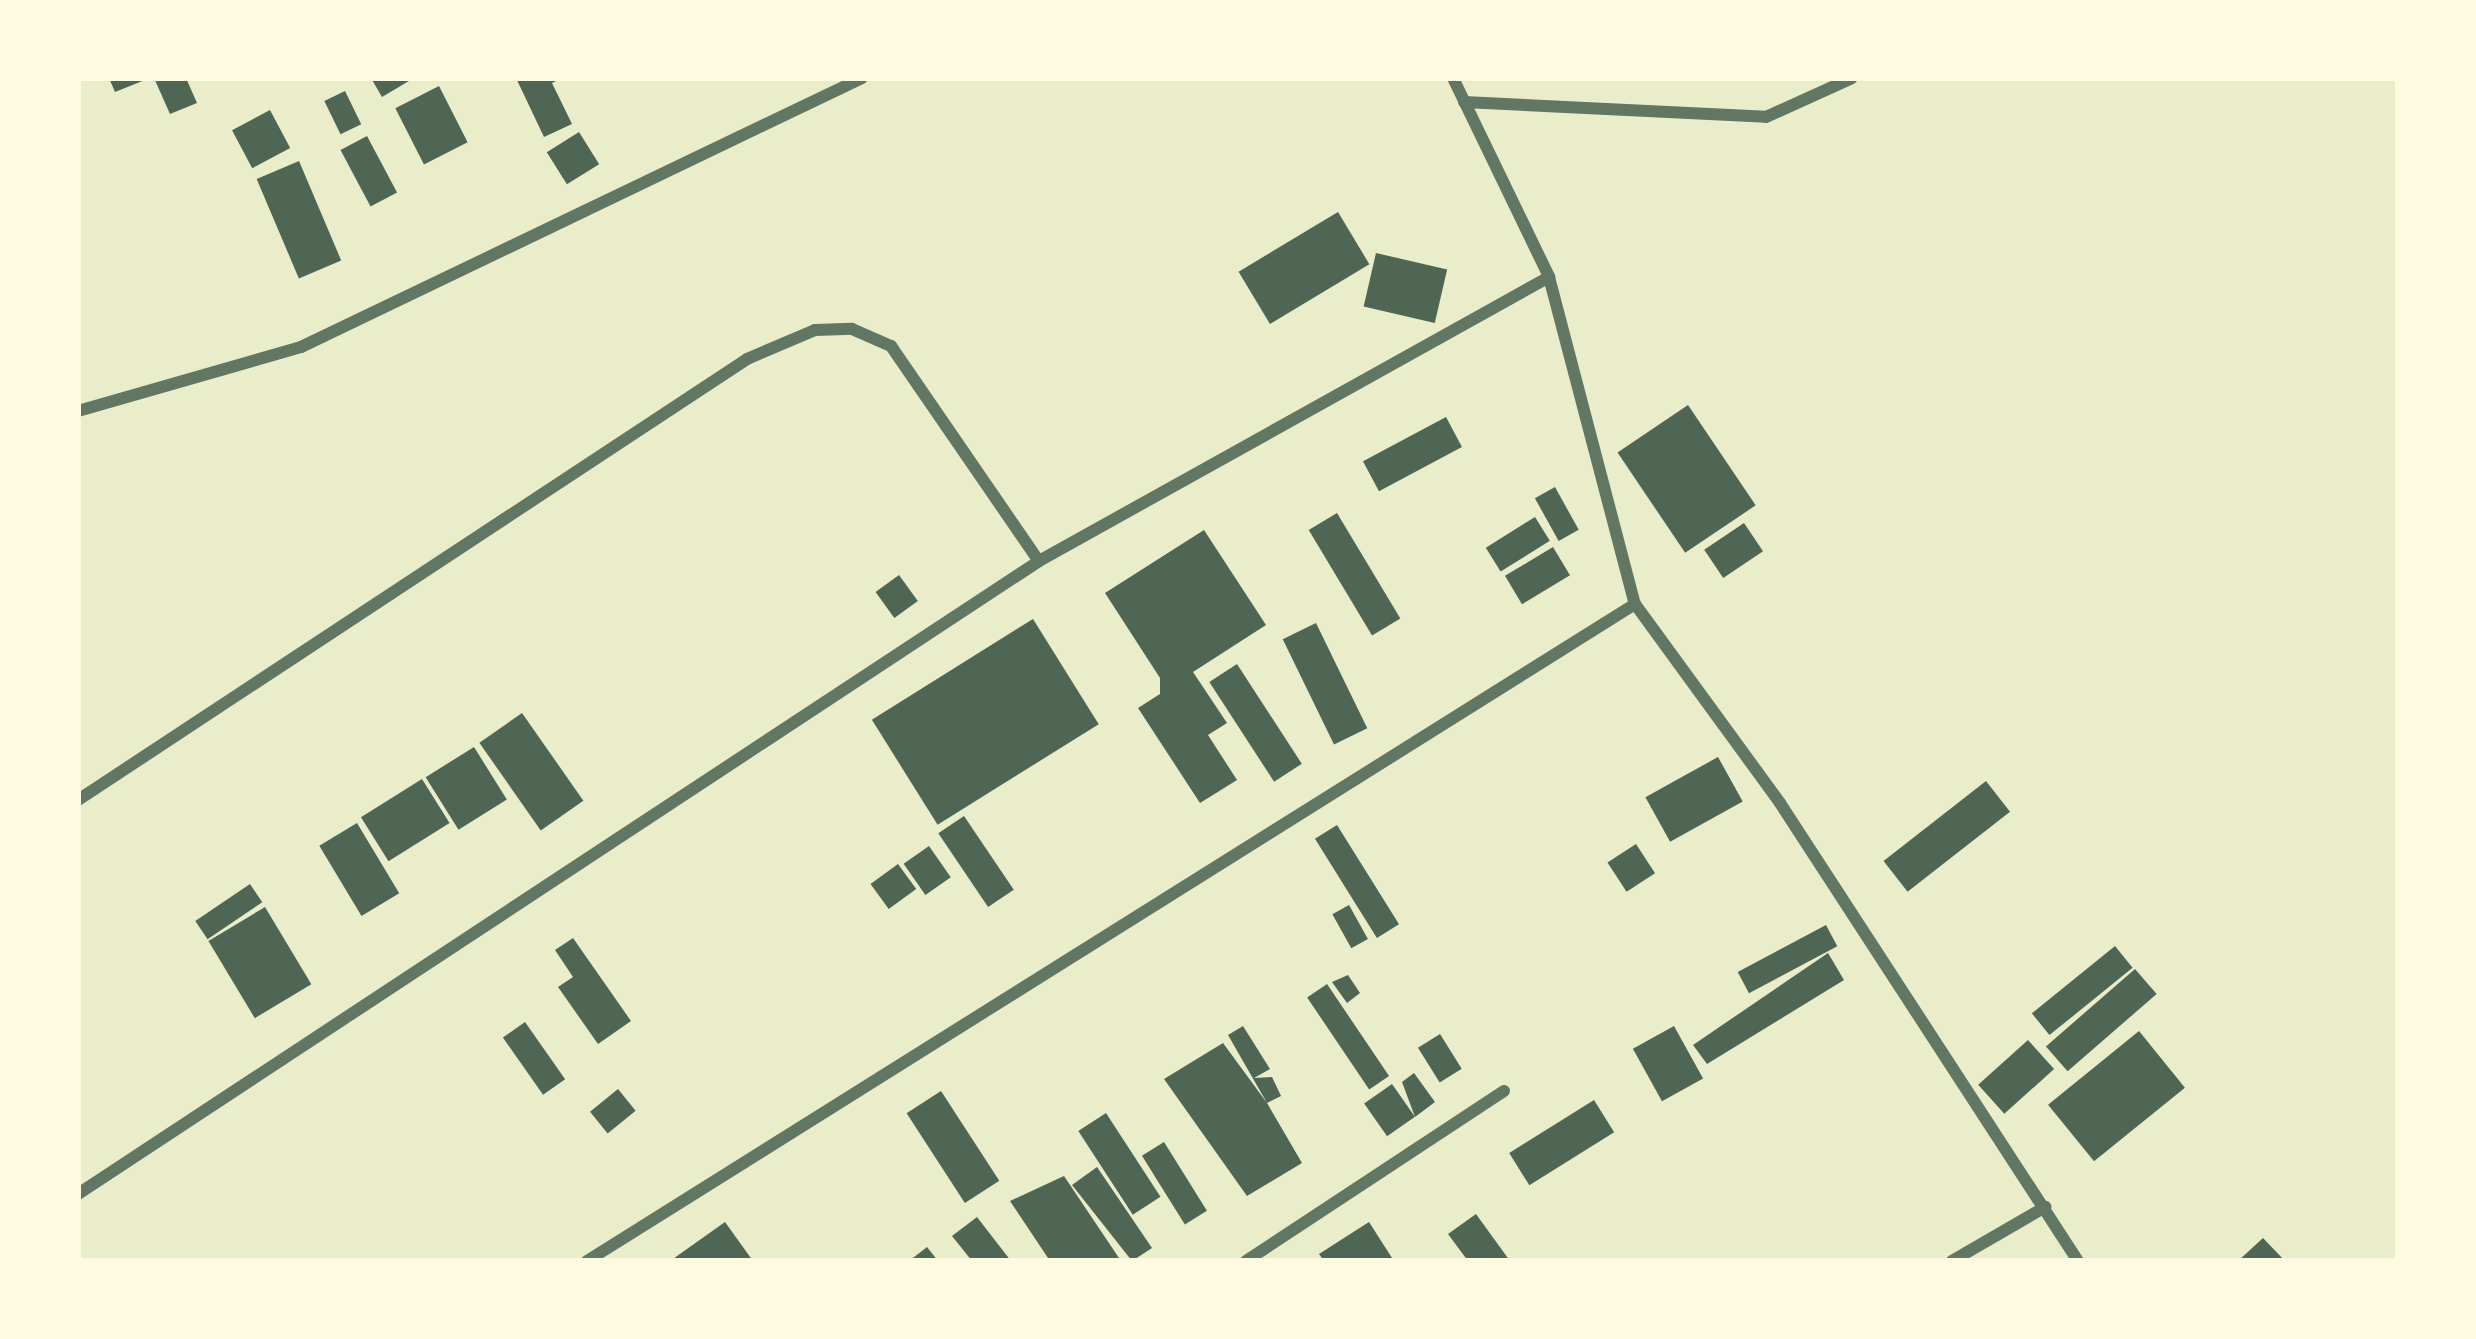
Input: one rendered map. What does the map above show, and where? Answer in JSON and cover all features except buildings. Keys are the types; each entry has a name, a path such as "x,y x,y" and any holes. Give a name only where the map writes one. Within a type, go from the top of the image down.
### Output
{"street":[{"path":"78,411 301,347 862,78"},
{"path":"1453,78 1549,277 1635,604 2078,1261"},
{"path":"1464,102 1766,117 1852,78"},
{"path":"78,1195 1039,562 1549,277"},
{"path":"78,800 747,359 815,330 852,328 891,346 1039,562"},
{"path":"587,1261 1635,604"},
{"path":"1246,1261 1504,1091"},
{"path":"1952,1261 2045,1207"}]}
